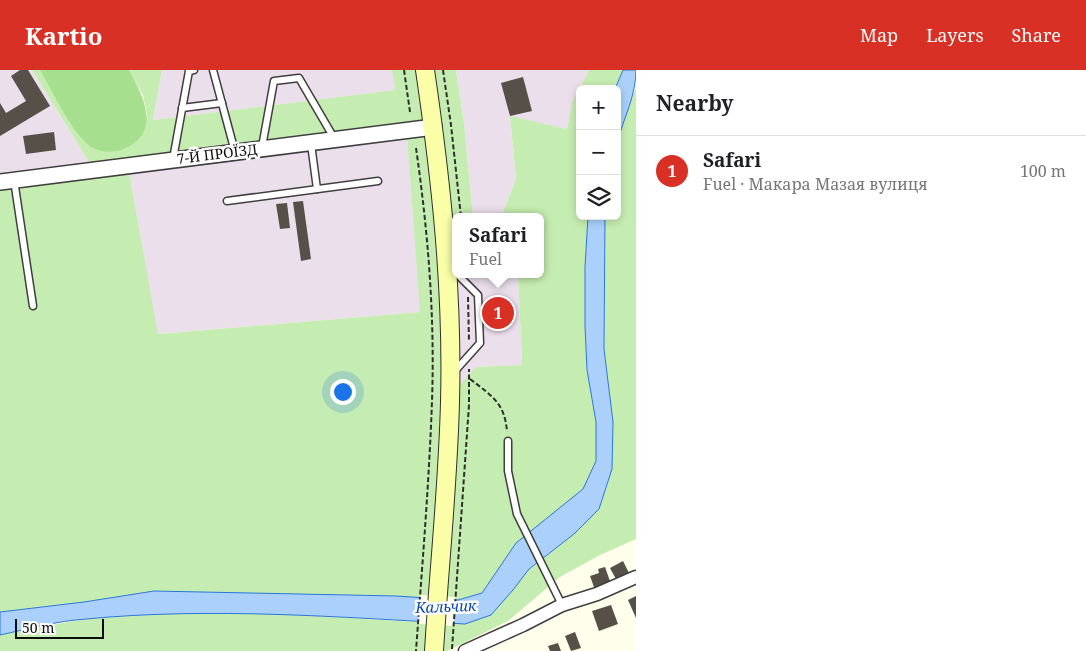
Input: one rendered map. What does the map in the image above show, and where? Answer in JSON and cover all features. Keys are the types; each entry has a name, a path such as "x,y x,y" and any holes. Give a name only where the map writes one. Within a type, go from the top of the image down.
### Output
{"main road":[{"path":"425,70 452,263"},
{"path":"434,651 450,377 453,278"}],"street":[{"name":"7-Й ПРОЇЗД","path":"7,181 434,126"},
{"path":"465,651 562,605 598,594 636,577"}],"lane":[{"path":"172,160 189,71 194,70"},
{"path":"213,70 235,152"},
{"path":"262,149 274,81 299,78 334,139"},
{"path":"182,108 222,102"},
{"path":"311,142 317,189"},
{"path":"7,181 33,306"},
{"path":"227,201 378,181"},
{"path":"450,377 480,343 478,295 461,278"},
{"path":"508,441 508,471 517,514 562,605"}],"path":[{"path":"404,70 410,112"},
{"path":"443,70 461,213"},
{"path":"416,148 423,198 431,333 432,401 416,651"},
{"path":"452,651 470,379 467,284"},
{"path":"470,379 492,396 502,408 506,418 508,441"}],"shaded area":[{"path":"0,70 32,70 91,165 0,176"},
{"path":"162,70 392,70 396,90 153,120"},
{"path":"456,70 589,70 581,85 576,85 576,94 572,102 567,129 510,117 516,179 503,213 473,213 464,123"},
{"path":"407,136 421,312 157,334 129,172"},
{"path":"450,253 452,255 452,278 518,278 522,365 477,367 454,391"}],"green space":[{"path":"32,70 40,70 82,138 147,115 143,95 129,70 162,70 153,120 395,90 392,70 422,70 430,121 91,165"},
{"path":"40,70 129,70 144,103 146,125 142,135 134,143 121,150 109,152 94,149 76,132"},
{"path":"429,70 456,70 464,123 473,213 452,213 452,255 450,253"},
{"path":"589,70 623,70 617,85 581,85"},
{"path":"636,88 636,539 600,555 560,577 508,621 447,651 439,651 440,623 513,590 529,569 574,534 599,509 613,422 604,349 605,220 621,220 621,128"},
{"path":"576,94 576,220 588,220 585,267 585,326 587,370 596,422 596,460 583,489 554,514 500,568 483,593 458,600 442,599 454,391 476,367 522,365 518,278 544,278 544,213 503,213 516,179 510,116 567,129 572,102"},
{"path":"430,133 445,333 434,598 154,591 0,612 0,188 129,172 158,334 420,312 407,136"},
{"path":"183,613 270,613 432,623 429,651 0,651 0,635 84,619"}],"water":[{"path":"623,70 636,70 632,97 621,130 621,85 617,85"},
{"name":"Кальчик","path":"588,220 605,220 604,349 613,422 612,469 599,509 574,534 529,569 491,615 465,624 275,614 133,615 64,622 0,635 0,612 154,591 396,596 458,600 482,593 516,543 583,489 596,461 596,422 587,370 585,267"}],"pier":[{"path":"420,595 455,597 454,626 418,624"}],"building":[{"path":"20,70 28,70 50,106 0,136 0,103 6,113 26,101 11,76"},
{"path":"523,77 532,111 510,116 501,83"},
{"path":"54,132 56,150 26,154 23,136"},
{"path":"303,201 311,259 301,261 293,202"},
{"path":"287,203 290,228 280,229 276,204"},
{"path":"509,304 510,322 486,323 486,305"},
{"path":"623,561 630,575 617,581 610,568"},
{"path":"605,567 611,584 595,590 590,576 599,573 598,569"},
{"path":"636,596 636,618 628,600"},
{"path":"611,605 618,624 599,631 592,611"},
{"path":"575,632 581,648 571,651 565,636"},
{"path":"558,643 561,651 550,651 548,646"}],"place":[{"name":"Safari","path":"498,313"}]}
